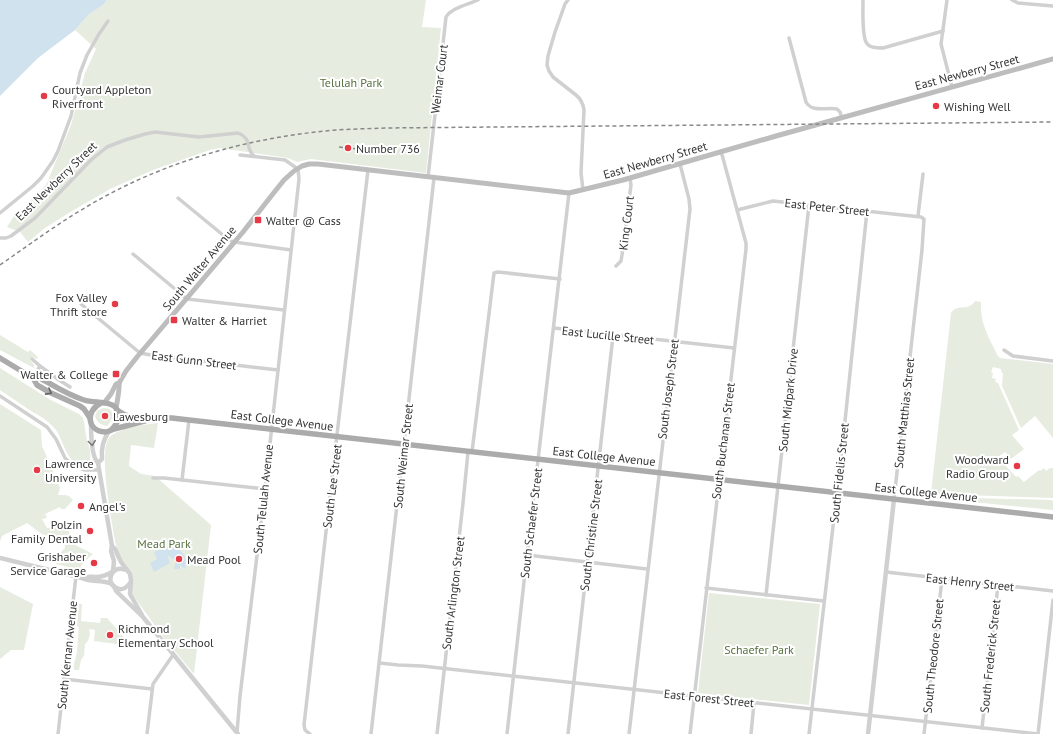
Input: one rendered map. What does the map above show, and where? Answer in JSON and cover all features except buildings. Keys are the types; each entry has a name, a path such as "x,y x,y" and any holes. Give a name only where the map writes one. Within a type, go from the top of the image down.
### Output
{"main road":[{"name":"East Newberry Street","path":"298,168 309,164 318,164 569,193 630,178 1053,59"},
{"name":"South Walter Avenue","path":"103,403 140,353 187,299 276,190 298,168"},
{"path":"0,358 33,378 37,385 80,406 84,409 93,426 98,430 105,432 110,431 118,422 116,409 110,404 78,398 40,378 33,378"},
{"name":"South Walter Avenue","path":"116,409 117,396 120,386 119,383"},
{"path":"91,420 95,407 103,403"},
{"name":"East College Avenue","path":"116,409 128,416 189,420 1053,517"},
{"name":"East College Avenue","path":"110,431 153,418"}],"street":[{"name":"Weimar Court","path":"428,177 446,18 452,11 478,0"},
{"path":"568,0 565,4 555,32 548,56 548,65 549,71 553,77 576,95 583,105 581,173 583,190"},
{"path":"863,0 864,36 866,42 872,47 883,48 943,31"},
{"path":"947,0 941,44 952,87"},
{"path":"1012,0 1018,3 1053,6"},
{"path":"0,213 33,186 41,178 53,161 71,116 80,73 87,55 108,21"},
{"path":"789,38 808,106 816,109 837,109 842,118"},
{"name":"East Newberry Street","path":"0,238 9,237 16,233 35,218 91,160 107,147 125,140 155,132 199,137 238,133 244,136 248,141 250,152 255,157"},
{"name":"South Buchanan Street","path":"690,734 718,480 746,249 746,243 721,152"},
{"path":"240,155 284,160 298,168"},
{"name":"South Joseph Street","path":"629,734 658,473 690,209 680,164"},
{"name":"South Telulah Avenue","path":"237,733 298,186 298,168"},
{"name":"South Lee Street","path":"310,734 306,731 304,725 368,170"},
{"path":"918,216 923,174"},
{"name":"South Weimar Street","path":"372,734 434,178"},
{"name":"King Court","path":"616,266 621,261 631,185 630,178"},
{"name":"South Schaefer Street","path":"507,734 569,193"},
{"path":"178,198 229,240 291,250"},
{"name":"East Peter Street","path":"737,210 773,201 918,216"},
{"name":"South Midpark Drive","path":"766,595 809,205"},
{"name":"South Fidelis Street","path":"809,734 868,211"},
{"name":"South Matthias Street","path":"868,734 922,250 924,219 918,216"},
{"path":"133,254 187,299 284,310"},
{"name":"South Arlington Street","path":"437,734 463,503 493,276 495,272 560,279"},
{"name":"East Gunn Street","path":"81,304 140,353 278,370"},
{"name":"East Lucille Street","path":"554,328 614,336 734,348"},
{"name":"South Christine Street","path":"568,734 614,336"},
{"path":"1004,350 1013,356 1053,361"},
{"path":"32,359 55,377 70,386"},
{"path":"33,378 40,366"},
{"path":"0,396 47,427 56,439 65,458 73,466 85,470 99,470"},
{"path":"91,420 91,437 95,459 98,462 112,546 111,551 114,561 113,572 110,578 113,585 116,591 142,617 237,733"},
{"path":"182,480 189,420"},
{"path":"98,462 102,459 101,450 103,441 110,431"},
{"path":"153,478 265,489"},
{"path":"112,546 131,577 129,590 130,595 142,617"},
{"path":"527,556 647,569"},
{"path":"0,558 76,576 90,581 105,581 116,588 126,588 130,583"},
{"path":"82,578 87,576 101,577 119,568 128,571"},
{"name":"East Henry Street","path":"886,572 1053,591"},
{"name":"South Kernan Avenue","path":"58,734 76,576"},
{"name":"South Theodore Street","path":"924,734 942,579"},
{"name":"South Frederick Street","path":"982,728 998,585"},
{"path":"706,588 824,601"},
{"path":"1038,734 1053,600"},
{"path":"147,734 154,681 173,655"},
{"name":"East Forest Street","path":"380,663 1038,734"},
{"path":"64,679 152,689"},
{"path":"751,734 754,703"}],"green space":[{"name":"Telulah Park","path":"107,0 426,0 422,27 441,28 426,173 311,159 297,162 288,158 220,148 210,150 153,170 110,189 45,228 28,242 20,232 7,227 14,216 20,218 26,212 30,201 46,185 71,125 85,73 96,49 75,30 89,14 103,5"},
{"path":"975,301 981,302 981,314 984,326 996,353 1000,358 1053,364 1053,438 1035,416 1021,428 1002,386 1003,374 1001,369 993,367 991,372 993,373 992,378 996,379 995,382 998,383 1019,430 1012,435 1024,449 1011,459 1005,452 998,457 1016,477 1018,476 1024,482 1039,470 1040,471 1044,468 1046,471 1053,468 1053,498 931,493 951,313 957,308 969,306"},
{"path":"0,335 28,352 30,350 38,357 37,359 32,357 30,360 34,365 34,368 0,350"},
{"path":"0,368 49,399 79,414 83,418 90,452 89,464 82,465 71,459 56,430 50,424 0,390"},
{"name":"Lawrence University","path":"0,404 41,430 42,447 60,488 58,495 67,495 73,500 65,509 61,509 60,507 45,514 47,517 42,519 47,528 68,526 71,541 77,543 77,546 93,554 83,563 80,570 56,564 59,554 65,548 65,545 50,542 46,537 27,523 2,536 0,541"},
{"path":"107,408 112,412 111,420 107,426 99,423 95,416 97,411"},
{"name":"Mead Park","path":"158,423 154,448 131,445 129,466 141,474 155,476 211,525 194,674 164,638 132,593 132,586 124,563 117,549 109,504 105,472 105,457 106,446 109,438 124,430"},
{"path":"903,495 936,497 1051,500 1053,501 1053,510"},
{"path":"0,587 33,604 24,650 11,650 0,659"},
{"name":"Schaefer Park","path":"709,593 820,604 809,705 698,693"},
{"path":"79,604 82,604 81,621 100,623 101,618 107,618 130,644 94,641 95,630 89,629 90,634 88,641 85,644 84,656 81,660 79,670 74,670 79,627 77,626"}],"water":[{"path":"0,0 107,0 103,5 89,14 75,30 38,58 0,96"},
{"name":"Mead Pool","path":"170,546 181,551 185,557 185,569 180,565 180,569 174,569 176,561 167,555 170,563 154,572 150,563 157,559 154,552"}],"railway":[{"path":"0,265 88,206 141,178 198,157 286,136 316,132 385,128 1053,122"},
{"path":"339,147 358,149"}],"place":[{"name":"Courtyard Appleton Riverfront","path":"44,96"},
{"name":"Wishing Well","path":"936,106"},
{"name":"Number 736","path":"348,148"},
{"name":"Walter @ Cass","path":"258,220"},
{"name":"Fox Valley Thrift store","path":"115,304"},
{"name":"Walter & Harriet","path":"174,320"},
{"name":"Walter & College","path":"116,374"},
{"name":"Lawesburg","path":"105,416"},
{"name":"Woodward Radio Group","path":"1017,466"},
{"name":"Lawrence University","path":"37,470"},
{"name":"Angel's","path":"81,506"},
{"name":"Polzin Family Dental","path":"90,531"},
{"name":"Mead Pool","path":"179,559"},
{"name":"Grishaber Service Garage","path":"94,563"},
{"name":"Richmond Elementary School","path":"110,635"}]}
